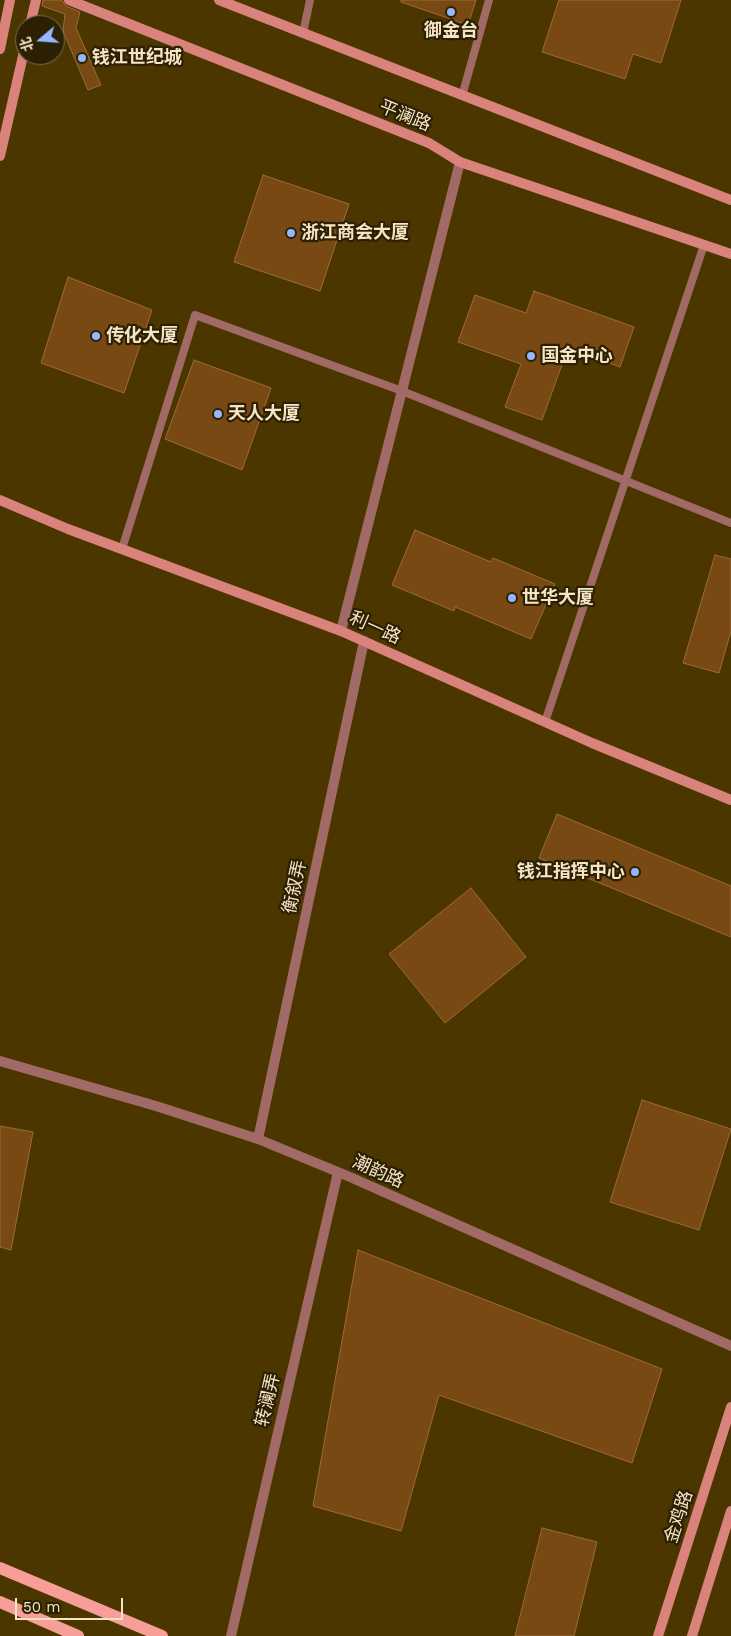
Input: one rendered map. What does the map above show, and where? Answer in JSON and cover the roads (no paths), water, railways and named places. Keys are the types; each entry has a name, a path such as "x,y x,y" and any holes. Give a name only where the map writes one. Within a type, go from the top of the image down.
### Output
{"main road":[{"path":"0,49 10,0"},
{"path":"32,15 36,0"},
{"name":"平澜路","path":"69,0 429,142 460,162 731,254"},
{"path":"219,0 731,200"},
{"path":"0,156 21,65"},
{"name":"利一路","path":"0,500 68,529 341,631 545,722 731,800"},
{"name":"金鸡路","path":"658,1636 731,1407"},
{"path":"692,1636 731,1511"},
{"path":"0,1568 162,1636"},
{"path":"0,1602 78,1636"}],"street":[{"path":"341,631 460,162"},
{"name":"衡叙弄","path":"258,1139 364,641"},
{"name":"潮韵路","path":"0,1061 156,1106 258,1139 338,1172 731,1346"},
{"name":"转澜弄","path":"231,1636 338,1172"}],"lane":[{"path":"303,33 310,0"},
{"path":"462,96 489,0"},
{"path":"545,722 704,245"},
{"path":"122,548 195,314 402,391 731,523"}],"place":[{"name":"御金台","path":"451,12"},
{"name":"钱江世纪城","path":"82,58"},
{"name":"浙江商会大厦","path":"291,233"},
{"name":"传化大厦","path":"96,336"},
{"name":"国金中心","path":"531,356"},
{"name":"天人大厦","path":"218,414"},
{"name":"世华大厦","path":"512,598"},
{"name":"钱江指挥中心","path":"635,872"}]}
